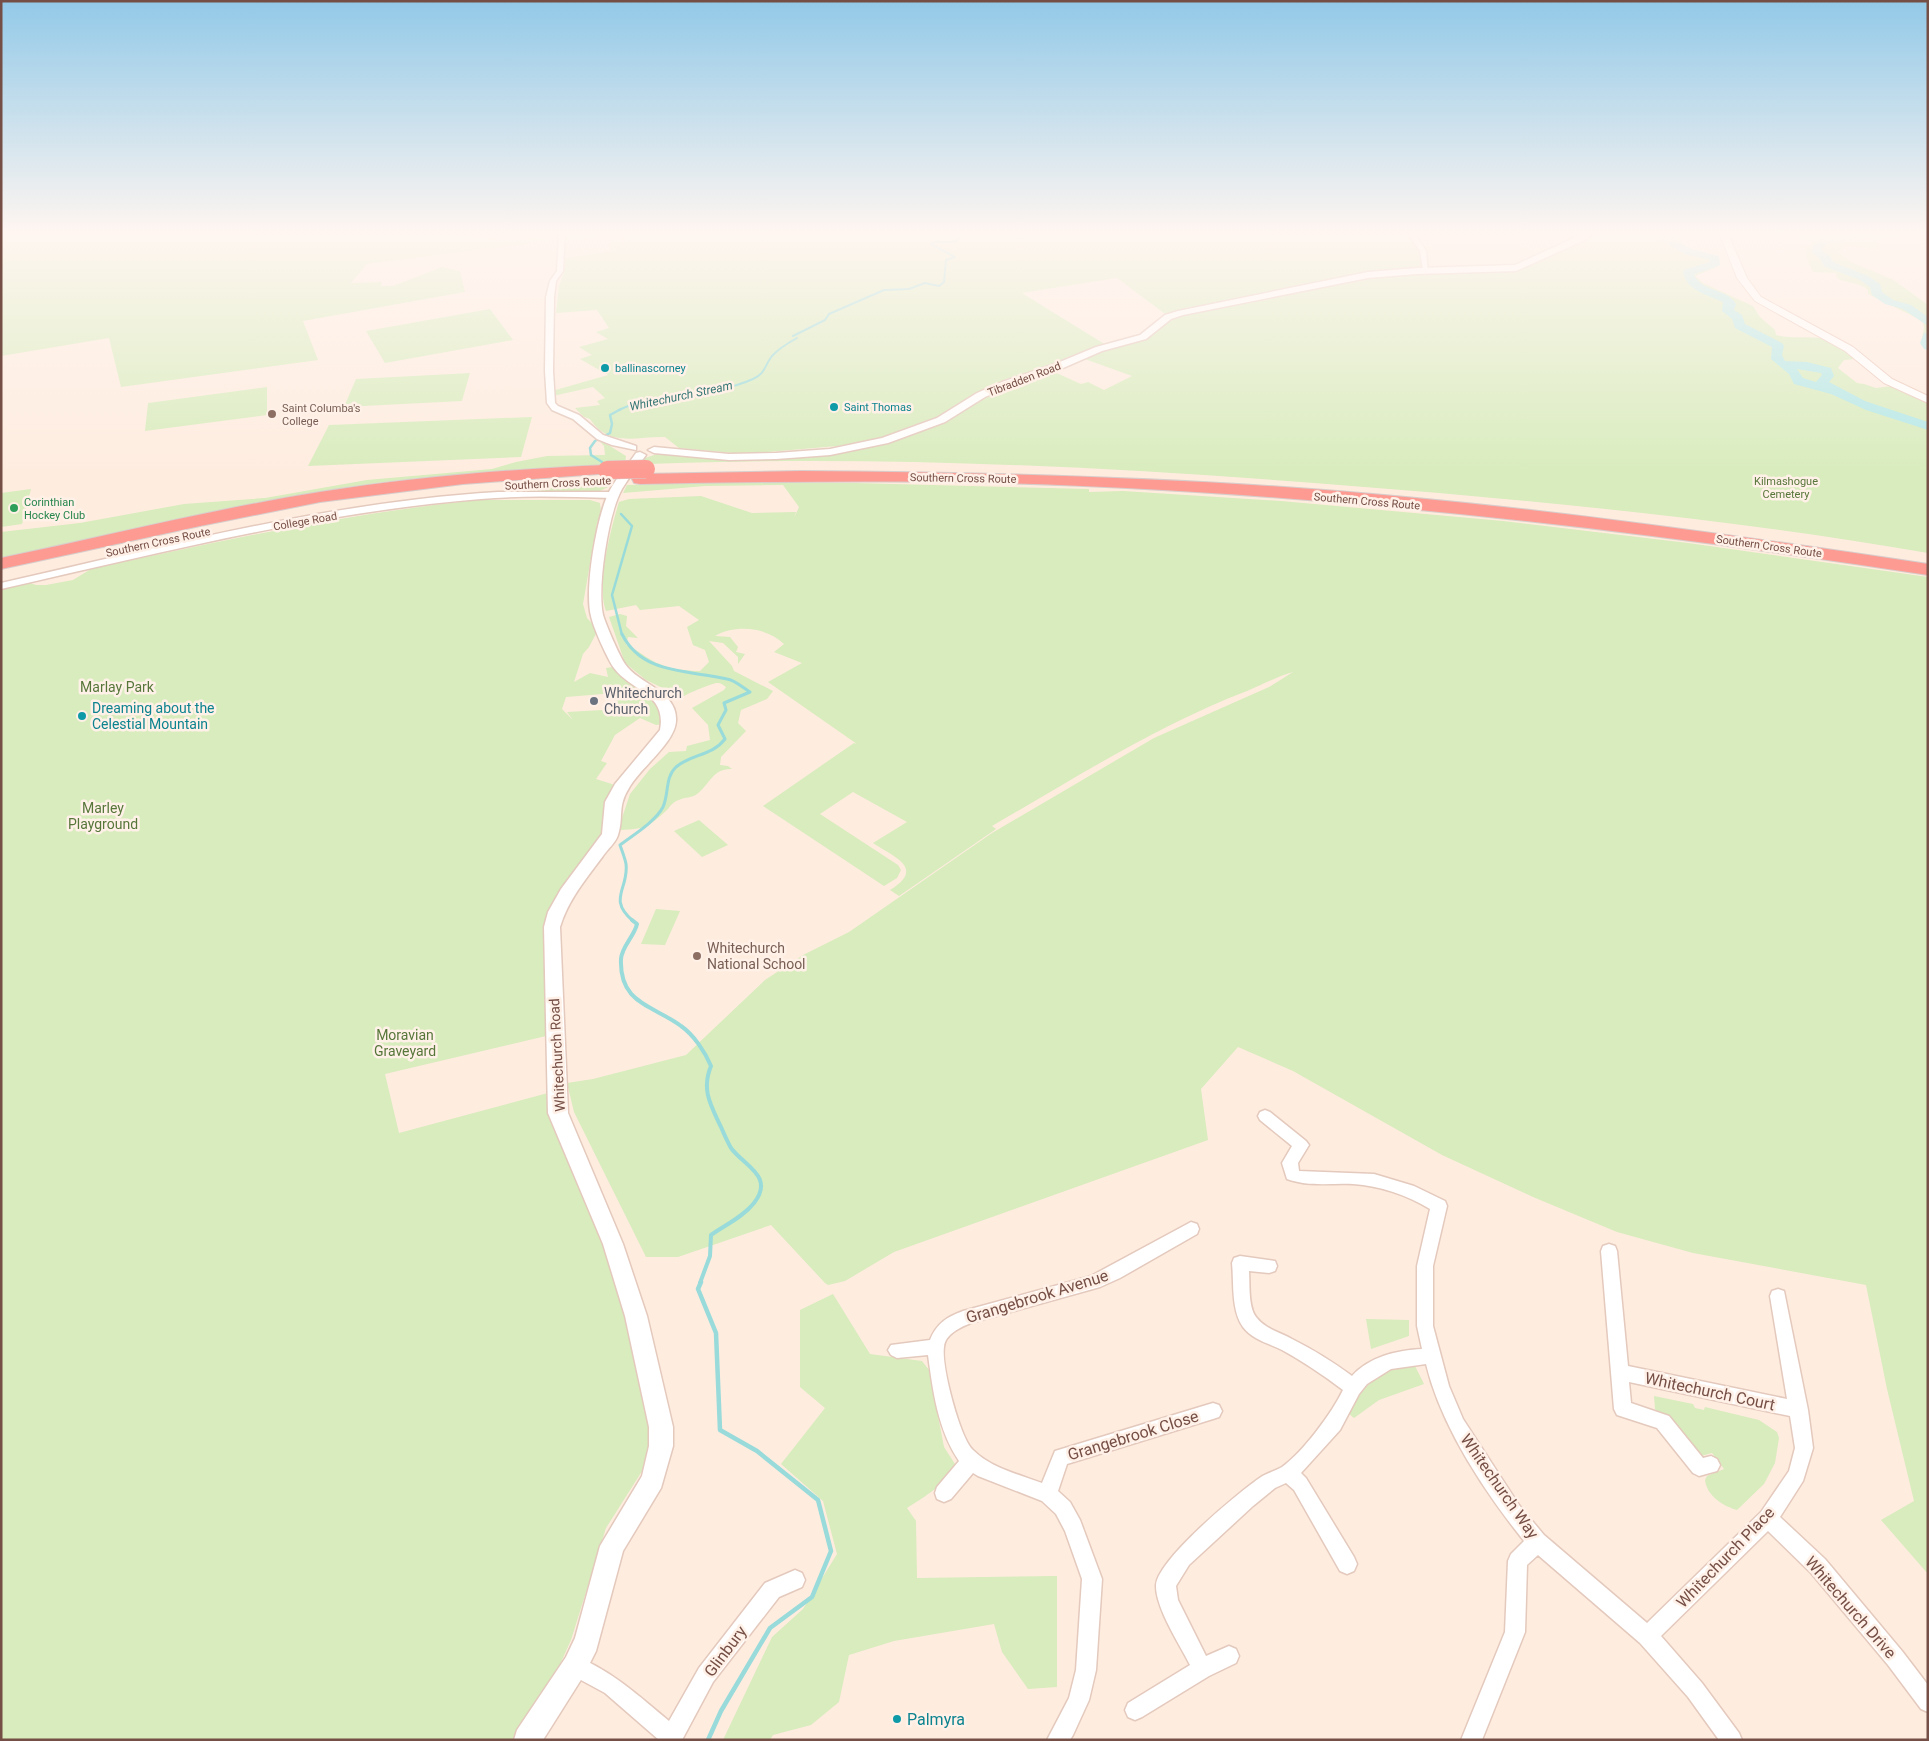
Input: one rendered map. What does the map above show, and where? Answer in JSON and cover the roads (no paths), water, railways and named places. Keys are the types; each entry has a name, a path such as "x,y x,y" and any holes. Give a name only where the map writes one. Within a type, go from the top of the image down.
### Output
{"highway":[{"name":"Southern Cross Route","path":"640,463 746,476 920,477 1094,483 1300,495 1583,522 1740,541 1928,570"},
{"name":"Southern Cross Route","path":"1,575 184,536 370,500 604,475 640,463 961,469 1293,486 1420,496 1626,518 1928,559"},
{"name":"Southern Cross Route","path":"1,564 320,497 522,474 604,475"}],"main road":[{"path":"1784,313 1846,347 1888,381 1928,400"}],"street":[{"path":"550,313 550,398 555,408 576,417 604,439 640,463"},
{"name":"Tibradden Road","path":"640,463 647,445 653,447 654,450 729,457 776,456 830,452 903,435 931,424 1006,384 1059,366 1099,349 1143,337 1168,317 1180,313"},
{"name":"Whitechurch Road","path":"527,1740 575,1666 587,1642 612,1546 652,1480 661,1446 661,1427 636,1316 613,1244 558,1114 552,927 556,912 567,892 610,835 614,802 622,784 666,731 670,722 670,712 663,701 625,673 619,666 597,616 595,592 601,544 613,495 640,463"},
{"name":"College Road","path":"1,586 243,533 378,509 504,495 613,495"},
{"name":"Whitechurch Way","path":"1265,1116 1301,1145 1290,1163 1292,1175 1302,1178 1353,1178 1368,1180 1402,1188 1427,1198 1439,1206 1425,1266 1425,1326 1440,1386 1456,1424 1512,1511 1537,1542 1647,1636 1695,1690 1732,1740"},
{"name":"Grangebrook Avenue","path":"935,1347 941,1334 952,1323 969,1316 1094,1282 1114,1273 1191,1229"},
{"path":"1609,1251 1623,1409 1663,1422 1699,1467 1711,1464"},
{"path":"1269,1266 1240,1263 1244,1308 1249,1321 1262,1332 1325,1366 1354,1388"},
{"name":"Whitechurch Place","path":"1647,1636 1768,1518 1798,1475 1804,1448 1778,1296"},
{"path":"896,1350 935,1347 942,1397 956,1440 965,1455 984,1470 998,1477 1048,1494 1063,1508 1073,1527 1092,1579 1091,1617 1084,1677 1079,1700 1066,1728 1057,1740"},
{"path":"1202,1669 1169,1602 1166,1584 1182,1558 1246,1500 1269,1482 1288,1473 1316,1444 1339,1415 1354,1388 1371,1372 1392,1359 1432,1356"},
{"name":"Whitechurch Court","path":"1621,1372 1799,1410"},
{"name":"Grangebrook Close","path":"1048,1494 1054,1471 1061,1457 1213,1411"},
{"path":"944,1493 972,1460"},
{"path":"1288,1473 1300,1484 1347,1564"},
{"name":"Whitechurch Drive","path":"1768,1518 1818,1566 1895,1658 1928,1702"},
{"path":"1471,1740 1515,1632 1518,1560 1537,1542"},
{"name":"Glinbury","path":"575,1666 612,1686 671,1738 706,1675 772,1590 795,1580"},
{"path":"1135,1710 1202,1669 1229,1656"}],"waterway":[{"name":"Whitechurch Stream","path":"793,336 825,320 831,313"},
{"path":"1732,313 1738,317 1739,326 1778,346 1776,351 1777,359 1793,372 1798,381 1834,391"},
{"path":"1915,313 1928,323"},
{"path":"1928,336 1926,343 1928,346"},
{"name":"Whitechurch Stream","path":"620,410 652,399 720,389 753,379 763,372 775,353 797,338"},
{"path":"1783,364 1807,366 1827,371 1828,376 1822,382 1850,400 1928,426"},
{"name":"Whitechurch Stream","path":"602,462 591,455 590,448 595,441 610,433 612,424 610,415 620,410"},
{"name":"Whitechurch Stream","path":"621,514 632,526 612,595 622,635"},
{"name":"Whitechurch Stream","path":"622,634 631,647 642,657 654,664 682,672 730,680 750,692 724,703 726,710 718,725 725,739 714,749 676,767 670,776 665,802 659,813 620,845 626,862 625,880 620,900 625,913 632,920"},
{"name":"Whitechurch Stream","path":"632,920 637,924 621,959 622,974 626,986 640,1002 681,1026 699,1044 711,1066 707,1090 714,1112 731,1148 755,1172 761,1186 760,1194 750,1208 711,1235 710,1256 700,1283"},
{"name":"Whitechurch Stream","path":"701,1282 698,1289 716,1333 720,1430 757,1451 818,1500 831,1551 812,1597 770,1628 721,1711 708,1740"}],"place":[{"name":"ballinascorney","path":"605,368"},
{"name":"Saint Thomas","path":"834,407"},
{"name":"Saint Columba's College","path":"272,414"},
{"name":"Corinthian Hockey Club","path":"14,508"},
{"name":"Whitechurch Church","path":"594,701"},
{"name":"Dreaming about the Celestial Mountain","path":"82,716"},
{"name":"Whitechurch National School","path":"697,956"},
{"name":"Palmyra","path":"897,1719"}],"park label":[{"name":"Kilmashogue Cemetery","path":"1786,487"},
{"name":"Marlay Park","path":"117,687"},
{"name":"Marley Playground","path":"103,816"},
{"name":"Moravian Graveyard","path":"405,1044"}]}
